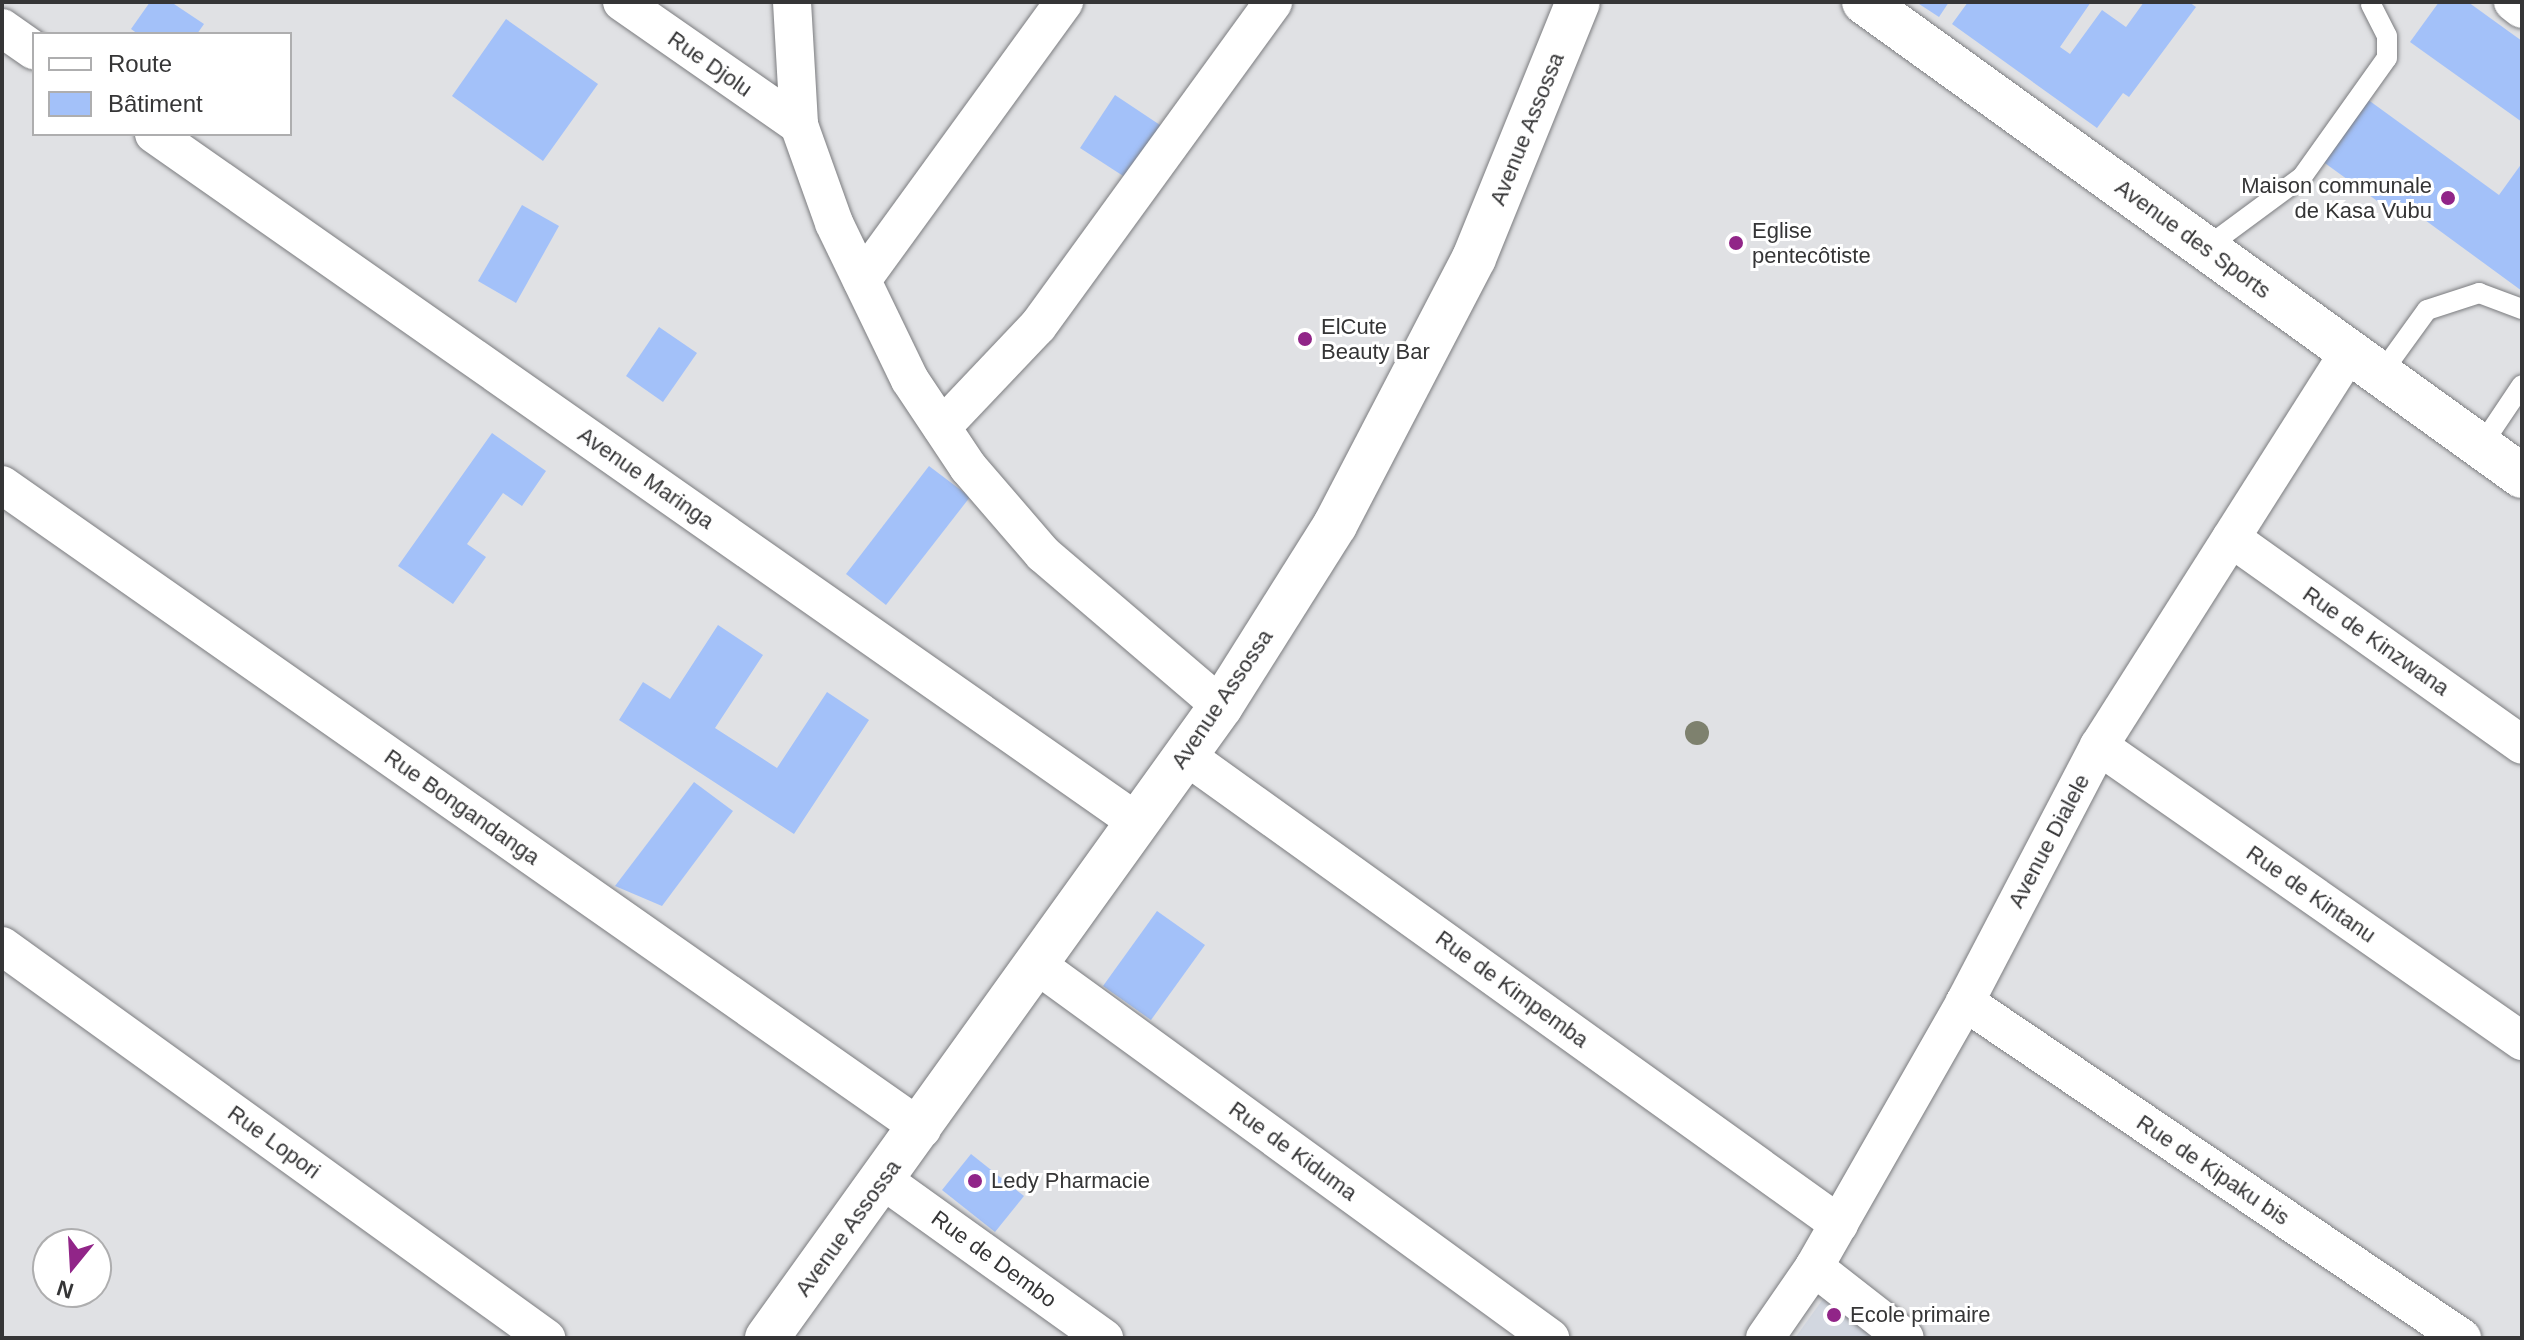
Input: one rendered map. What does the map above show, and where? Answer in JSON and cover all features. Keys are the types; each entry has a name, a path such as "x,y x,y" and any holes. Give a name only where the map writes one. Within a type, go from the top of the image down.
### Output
{"main road":[{"name":"Avenue Assossa","path":"767,1338 922,1129 1221,706 1335,525 1474,258 1578,2"},
{"name":"Avenue des Sports","path":"1864,2 2522,476"}],"street":[{"name":"Rue Djolu","path":"622,2 799,125"},
{"path":"792,2 799,125 834,223 910,380 968,467 1043,554 1221,706"},
{"path":"862,280 1064,2"},
{"path":"942,427 1038,326 1273,2"},
{"path":"2513,2 2522,9"},
{"path":"2,28 32,49"},
{"name":"Avenue Maringa","path":"157,136 1137,822"},
{"name":"Avenue Dialele","path":"1765,1338 1814,1267 1965,1002 2099,746 2231,538 2364,364"},
{"name":"Rue Bongandanga","path":"2,485 922,1129"},
{"name":"Rue de Kinzwana","path":"2231,538 2522,745"},
{"name":"Rue de Kintanu","path":"2099,746 2522,1041"},
{"name":"Rue de Kimpemba","path":"1185,755 1839,1224"},
{"name":"Rue Lopori","path":"2,946 546,1338"},
{"name":"Rue de Kiduma","path":"1036,964 1550,1338"},
{"name":"Rue de Kipaku bis","path":"1965,1002 2462,1338"},
{"name":"Rue de Dembo","path":"883,1180 1104,1338"},
{"path":"1814,1267 1905,1338"}],"lane":[{"path":"2207,247 2302,177 2387,58 2387,36 2371,5"},
{"path":"2364,364 2427,310 2479,293 2502,297 2522,309"},
{"path":"2481,446 2522,385"}],"shaded area":[{"name":"Ecole primaire","path":"1828,1292 1886,1338 1795,1338"}],"building":[{"path":"150,2 171,2 204,24 198,32 135,32 131,29"},
{"path":"1916,2 1949,2 1939,17"},
{"path":"1968,2 2091,2 2060,47 2070,54 2102,10 2126,27 2144,2 2189,2 2196,7 2129,97 2123,93 2097,128 1952,24"},
{"path":"2439,2 2468,2 2522,41 2522,122 2410,42"},
{"path":"506,19 598,84 543,161 452,96"},
{"path":"1115,95 1169,131 1134,183 1080,148"},
{"name":"Maison communale de Kasa Vubu","path":"2367,99 2499,195 2522,163 2522,291 2399,201 2391,211 2322,161"},
{"path":"522,205 559,226 516,303 478,281"},
{"path":"659,327 697,353 663,402 626,376"},
{"path":"492,433 546,471 522,506 503,493 467,544 486,557 453,604 398,566"},
{"path":"929,466 970,497 886,605 846,574"},
{"path":"718,625 763,655 715,728 777,768 827,692 869,720 794,834 619,720 643,682 670,699"},
{"path":"694,782 733,811 662,906 615,886"},
{"path":"1157,911 1205,945 1151,1020 1103,986"},
{"path":"971,1154 1024,1196 995,1232 942,1190"}],"place":[{"name":"Maison communale de Kasa Vubu","path":"2448,198"},
{"name":"Eglise pentecôtiste","path":"1736,243"},
{"name":"ElCute Beauty Bar","path":"1305,339"},
{"name":"Ledy Pharmacie","path":"975,1181"},
{"name":"Ecole primaire","path":"1834,1315"}]}
